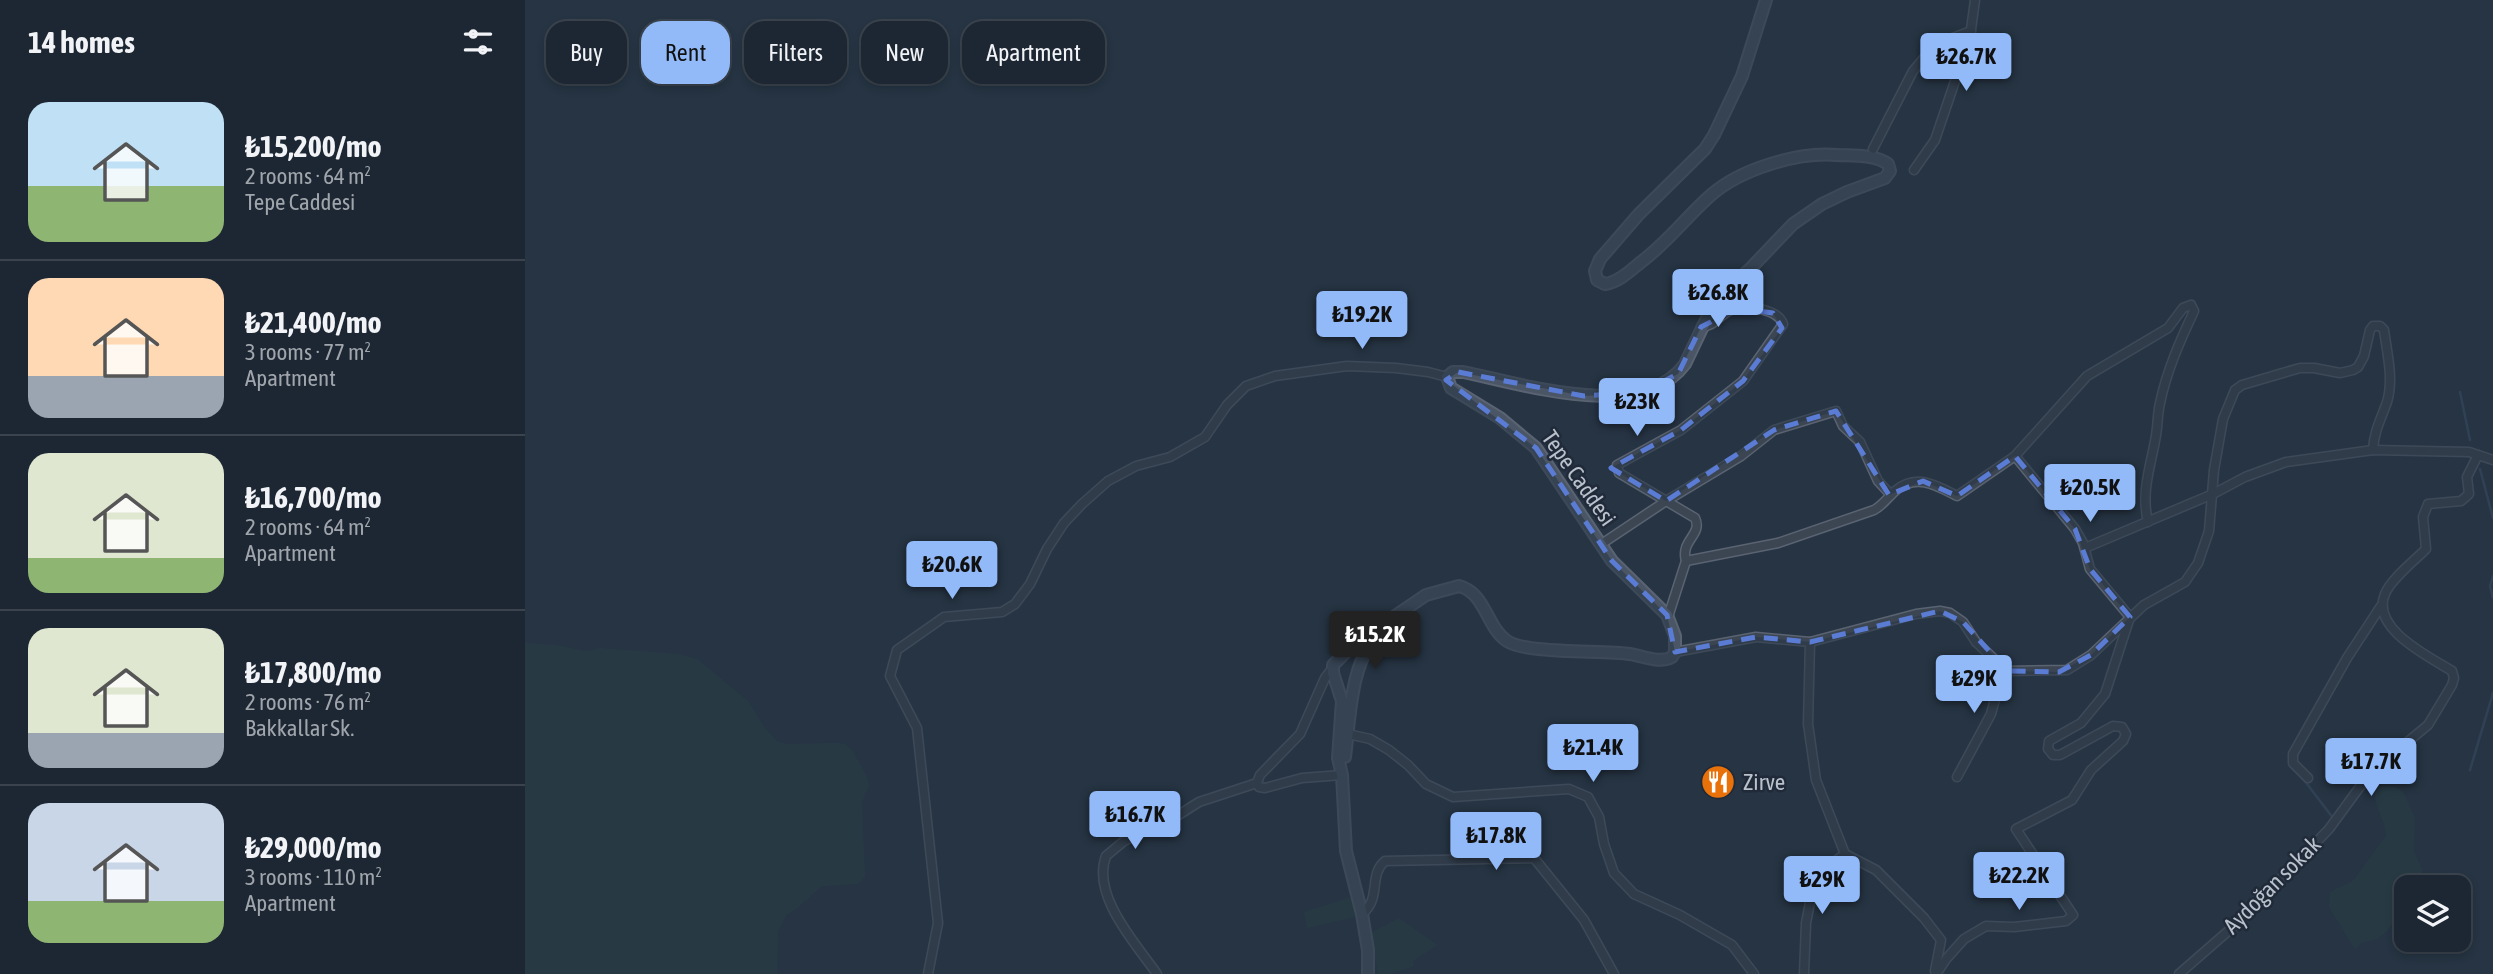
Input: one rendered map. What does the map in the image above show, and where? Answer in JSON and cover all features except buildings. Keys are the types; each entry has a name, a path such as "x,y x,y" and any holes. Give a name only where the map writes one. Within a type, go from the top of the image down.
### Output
{"street":[{"name":"Tepe Caddesi","path":"1668,617 1624,575 1600,545 1536,448 1500,418 1451,388 1447,377 1453,372 1463,372 1584,396 1625,395 1656,387 1671,380 1685,364 1716,299 1793,224 1822,204 1885,178 1890,171 1888,164 1878,159 1822,154 1807,155 1771,165 1740,177 1713,193 1671,237 1617,280 1605,284 1597,280 1595,271 1600,260 1639,214 1705,149 1714,135 1742,76 1766,0"},
{"path":"1914,170 1934,140 1971,31 1975,0"},
{"path":"1874,149 1913,71 1935,46 1971,31"},
{"path":"1686,561 1778,543 1874,510 1905,484 1923,481 1957,496 2015,456 2087,376 2160,333 2183,308 2191,305 2194,311 2171,362 2160,401 2156,437 2147,475 2145,506 2148,522"},
{"path":"1675,652 1675,636 1668,617 1686,561 1683,552 1688,540 1697,531 1697,523 1695,518 1619,473 1616,464 1681,430 1743,381 1783,324 1781,318 1773,313 1737,308 1711,326 1701,327"},
{"path":"1957,777 1991,714 2001,677 2007,671 2067,670 2091,654 2152,598 2178,587 2191,575 2209,531 2214,470 2223,419 2238,387 2300,368 2340,373 2353,370 2364,356 2369,330 2377,326 2384,330 2390,379 2386,403 2375,432 2373,450"},
{"path":"928,974 938,923 937,909 917,728 890,676 897,650 944,617 1002,612 1015,604 1030,584 1047,549 1064,523 1082,504 1108,481 1136,466 1170,457 1205,438 1227,405 1246,386 1275,376 1347,366 1396,368 1447,377"},
{"path":"1600,545 1741,456 1774,430 1836,411 1843,426 1863,447 1878,481 1891,495"},
{"path":"2085,548 2213,494 2245,477 2286,462 2373,450 2469,452 2493,460"},
{"path":"2308,778 2293,763 2293,754 2347,658 2381,606 2385,592 2426,549 2423,517 2428,504 2461,501 2469,494 2467,477 2478,455"},
{"path":"2015,456 2075,529 2085,548 2090,569 2130,617"},
{"path":"1367,972 1361,915 1346,851 1342,775 1338,758 1342,701 1334,673 1335,660 1426,595 1459,586 1473,592 1493,628 1514,646 1613,652 1661,660 1668,659 1675,652 1756,637 1810,642 1902,617 1941,611 1950,613 1963,622 1976,642 2007,671"},
{"path":"1342,775 1364,653 1374,639 1445,589"},
{"name":"Aydoğan sokak","path":"2179,974 2242,919 2329,829 2370,773 2428,725 2452,685 2452,671 2408,643 2386,622 2381,606"},
{"path":"1935,974 1964,939 1986,926 2014,927 2066,921 2073,915 2016,829 2072,800 2091,770 2123,741 2126,734 2122,727 2113,726 2060,755 2053,755 2048,749 2049,741 2081,723 2105,694 2130,617"},
{"path":"1810,642 1808,724 1816,780 1845,854 1876,870 1924,918 1941,940 1935,974"},
{"path":"1334,673 1348,681 1355,677 1359,670 1355,659 1342,654"},
{"path":"1257,783 1260,775 1300,734 1325,678 1334,673"},
{"path":"1348,734 1370,739 1389,750 1426,784 1453,797 1569,789 1588,797 1599,817 1604,844 1615,873 1634,894 1680,915 1732,945 1754,974"},
{"path":"1257,783 1259,787 1265,788 1302,778 1342,775"},
{"path":"1157,974 1115,916 1104,874 1106,856 1124,841 1199,802 1257,783"},
{"path":"1804,974 1806,923 1811,897 1826,869 1845,854"},
{"path":"1361,915 1372,904 1377,873 1385,861 1534,858 1584,920 1614,974"}],"highlighted area":[{"path":"1737,308 1773,313 1782,328 1743,381 1681,430 1611,468 1666,501 1774,430 1836,411 1889,495 1923,481 1957,496 2015,456 2075,529 2090,569 2130,617 2091,655 2059,672 2007,671 1963,622 1940,611 1810,642 1756,637 1675,652 1667,615 1612,561 1536,448 1446,380 1458,372 1584,396 1641,392 1678,374 1701,327"}],"green space":[{"path":"525,643 556,645 584,651 599,648 678,654 697,659 749,702 764,727 778,742 836,743 845,744 852,750 869,785 862,802 865,877 858,884 822,886 787,914 778,931 777,974 525,974"},
{"path":"2381,787 2394,787 2403,792 2415,818 2414,852 2422,869 2421,875 2394,875 2394,921 2377,939 2361,943 2355,949 2329,907 2330,892 2353,881 2386,836 2375,792"},
{"path":"1355,896 1359,916 1307,928 1304,912"},
{"path":"1399,918 1437,945 1413,961 1414,966 1390,974 1378,974 1371,933"}],"waterway":[{"path":"2460,392 2470,440"},
{"path":"2480,469 2493,518"},
{"path":"2493,576 2490,586 2493,598"},
{"path":"2470,770 2493,693"},
{"path":"2301,776 2333,818"}],"place":[{"name":"Zirve","path":"1718,782"}]}
